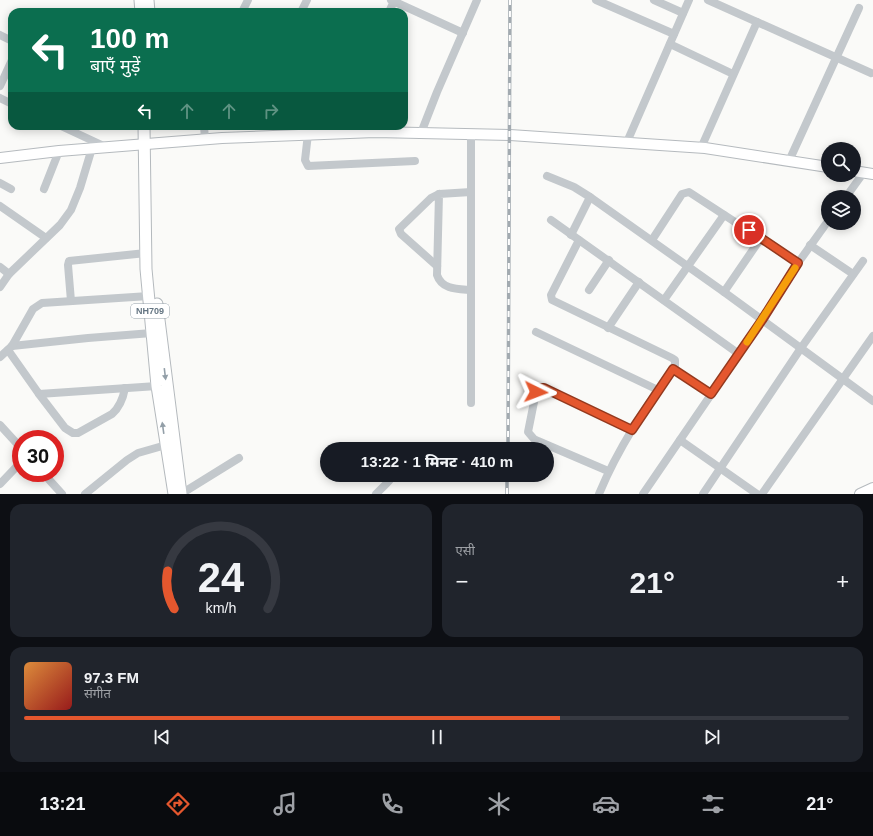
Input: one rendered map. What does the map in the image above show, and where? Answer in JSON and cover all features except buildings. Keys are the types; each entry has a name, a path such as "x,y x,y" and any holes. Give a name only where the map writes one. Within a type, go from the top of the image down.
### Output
{"highway":[{"name":"NH709","path":"145,130 148,144 154,269 167,390 181,494"},
{"name":"NH709","path":"151,130 148,144 146,253 157,386 174,494"}],"main road":[{"path":"0,158 92,148 351,130 510,135 627,142 701,148 821,166"},
{"path":"860,494 873,488"}],"street":[{"path":"421,133 477,0"},
{"path":"596,0 674,34"},
{"path":"654,0 683,13"},
{"path":"627,142 689,0"},
{"path":"708,0 871,73"},
{"path":"393,1 463,33"},
{"path":"789,161 859,8"},
{"path":"701,148 756,22"},
{"path":"670,44 733,74"},
{"path":"0,86 8,69"},
{"path":"70,130 107,147"},
{"path":"204,130 205,139"},
{"path":"308,134 305,160 308,166 415,161"},
{"path":"471,134 471,402"},
{"path":"0,287 10,274 60,225 71,210 80,188 92,148"},
{"path":"44,190 59,151"},
{"path":"851,190 864,172"},
{"path":"547,176 574,187 590,197 802,348 873,401"},
{"path":"0,183 11,188"},
{"path":"437,266 401,234 399,229 431,198 439,194 471,192"},
{"path":"652,240 682,194 685,192 692,193 798,263"},
{"path":"439,194 438,280 453,288 471,290"},
{"path":"571,235 590,197"},
{"path":"0,206 46,238"},
{"path":"664,300 724,214"},
{"path":"551,220 739,354"},
{"path":"643,494 762,320 798,263 821,230"},
{"path":"724,292 761,238"},
{"path":"579,240 550,298 554,302 672,358 676,363 632,430 608,471 599,494"},
{"path":"810,245 853,274"},
{"path":"71,301 69,261 146,253"},
{"path":"589,290 608,260"},
{"path":"703,494 863,261"},
{"path":"0,267 10,274"},
{"path":"608,328 639,282"},
{"path":"0,357 10,348 33,309 37,305 42,303 149,296"},
{"path":"536,332 658,390"},
{"path":"10,348 152,333"},
{"path":"762,494 842,378 873,336"},
{"path":"10,348 39,394 65,428 73,433 78,433 112,414 123,397 125,388"},
{"path":"673,369 711,394"},
{"path":"39,394 157,386"},
{"path":"608,471 538,441 530,436 528,432 536,392 541,388 544,388 632,430"},
{"path":"0,425 12,438"},
{"path":"680,440 757,494"},
{"path":"85,494 126,460 138,453 166,446"},
{"path":"181,494 239,458"},
{"path":"0,484 12,471"},
{"path":"51,482 62,494"},
{"path":"376,494 388,482"}],"railway":[{"path":"508,442 510,0"},
{"path":"507,482 507,494"}],"slow traffic":[{"path":"747,342 795,268"}],"route":[{"path":"536,392 539,389 544,388 632,430 673,369 711,394 762,320 798,263 749,230"}]}
